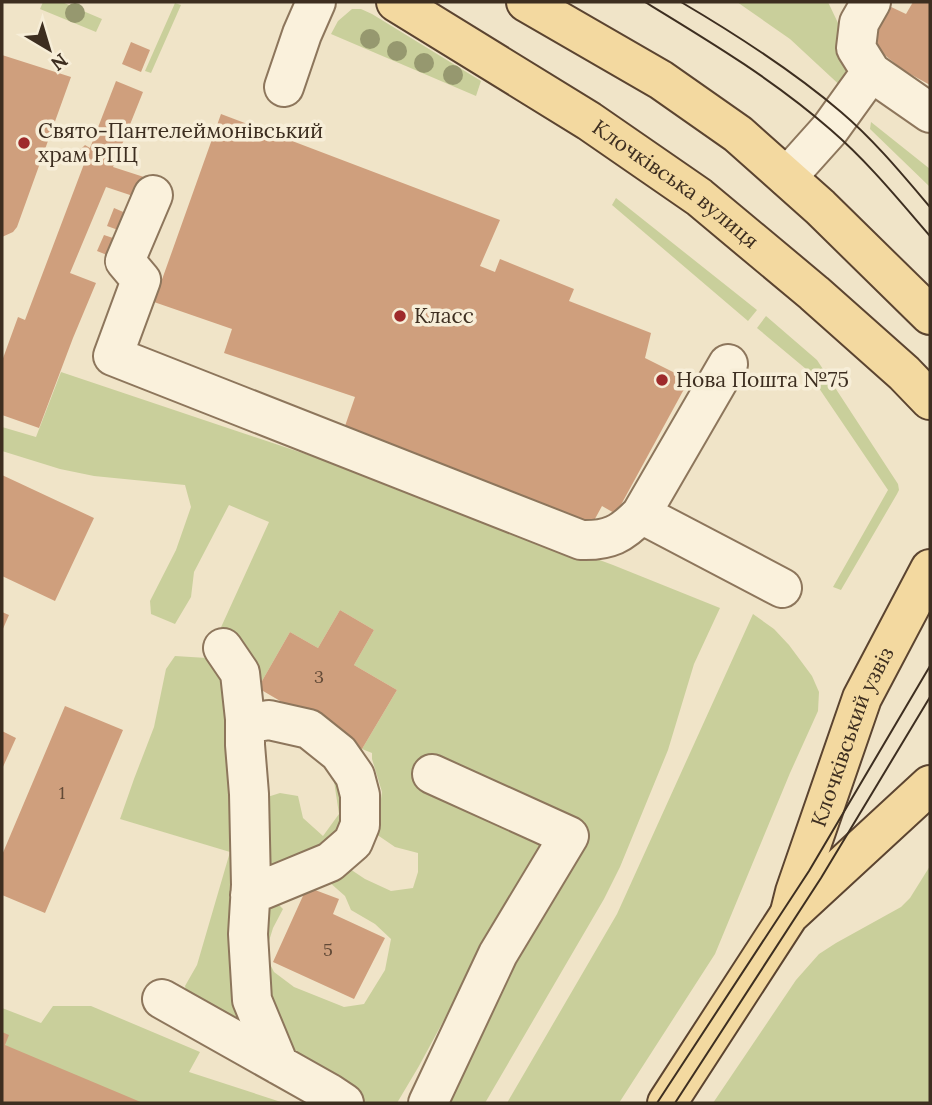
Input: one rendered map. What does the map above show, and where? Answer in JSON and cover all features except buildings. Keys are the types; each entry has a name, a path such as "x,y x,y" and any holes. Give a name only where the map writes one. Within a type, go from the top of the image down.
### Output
{"main road":[{"name":"Клочківська вулиця","path":"396,2 589,121 699,197 814,293 904,373 930,400"},
{"path":"546,6 661,80 738,134 820,206 930,315"},
{"name":"Клочківський узвіз","path":"789,915 862,698 930,569"},
{"name":"Клочківський узвіз","path":"667,1103 789,915 930,785"}],"lane":[{"path":"284,87 316,2"},
{"path":"871,2 859,23 856,48 871,72 930,113"},
{"path":"786,177 830,129 871,72"},
{"path":"153,195 125,261 141,280 114,356 581,540 597,541 613,536 628,527 640,514 728,364"},
{"path":"640,514 782,588"},
{"path":"223,648 240,673 246,724 250,895 248,934 252,1000 279,1065"},
{"path":"246,724 270,720 309,729 340,753 355,776 360,795 360,825 354,842 330,862 250,895"},
{"path":"428,1103 498,954 569,836 432,774"},
{"path":"162,999 344,1103"}],"green space":[{"path":"43,2 62,2 102,19 96,32 40,9"},
{"path":"737,2 828,2 857,63 845,90 790,39"},
{"path":"175,3 181,5 151,73 145,71"},
{"path":"352,9 361,9 372,14 481,81 476,96 331,34 338,21"},
{"path":"871,122 930,169 930,187 870,129"},
{"path":"616,198 757,310 748,321 612,205"},
{"path":"766,316 817,360 898,484 897,494 841,590 833,587 888,490 806,369 757,328"},
{"path":"61,372 392,483 720,608 694,664 668,750 620,867 485,1103 439,1103 546,840 492,931 397,1103 364,1103 302,1062 269,1009 256,925 274,900 283,909 273,928 265,954 274,972 294,987 344,1007 364,1004 385,970 391,939 375,924 351,910 345,896 328,881 350,869 391,891 413,888 418,872 418,853 395,847 376,834 382,792 372,753 362,749 397,690 354,665 374,630 340,610 318,648 290,632 258,688 261,799 280,793 298,796 303,818 323,836 339,814 334,781 341,783 351,817 327,853 257,870 248,1024 226,1024 188,1000 185,986 197,965 230,852 120,819 154,727 166,669 175,656 207,658 269,522 229,505 194,572 191,597 175,624 151,614 150,601 176,550 191,507 185,485 94,476 60,469 2,451 2,427 36,437"},
{"path":"753,614 774,629 812,676 819,692 818,711 715,954 619,1103 507,1103 617,914"},
{"path":"930,866 930,1103 713,1103 796,980 819,954 901,907 910,898"},
{"path":"53,1006 91,1006 200,1052 189,1072 284,1103 2,1103 2,1008 41,1023"}],"tram line":[{"path":"645,2 741,62 787,94 831,130 858,155 930,236"},
{"path":"681,2 764,54 822,97 876,146 930,207"},
{"path":"657,1103 809,871 930,666"},
{"path":"675,1103 821,878 930,697"}],"place":[{"name":"Свято-Пантелеймонівський храм РПЦ","path":"24,143"},
{"name":"Класс","path":"400,316"},
{"name":"Нова Пошта №75","path":"662,380"}]}
